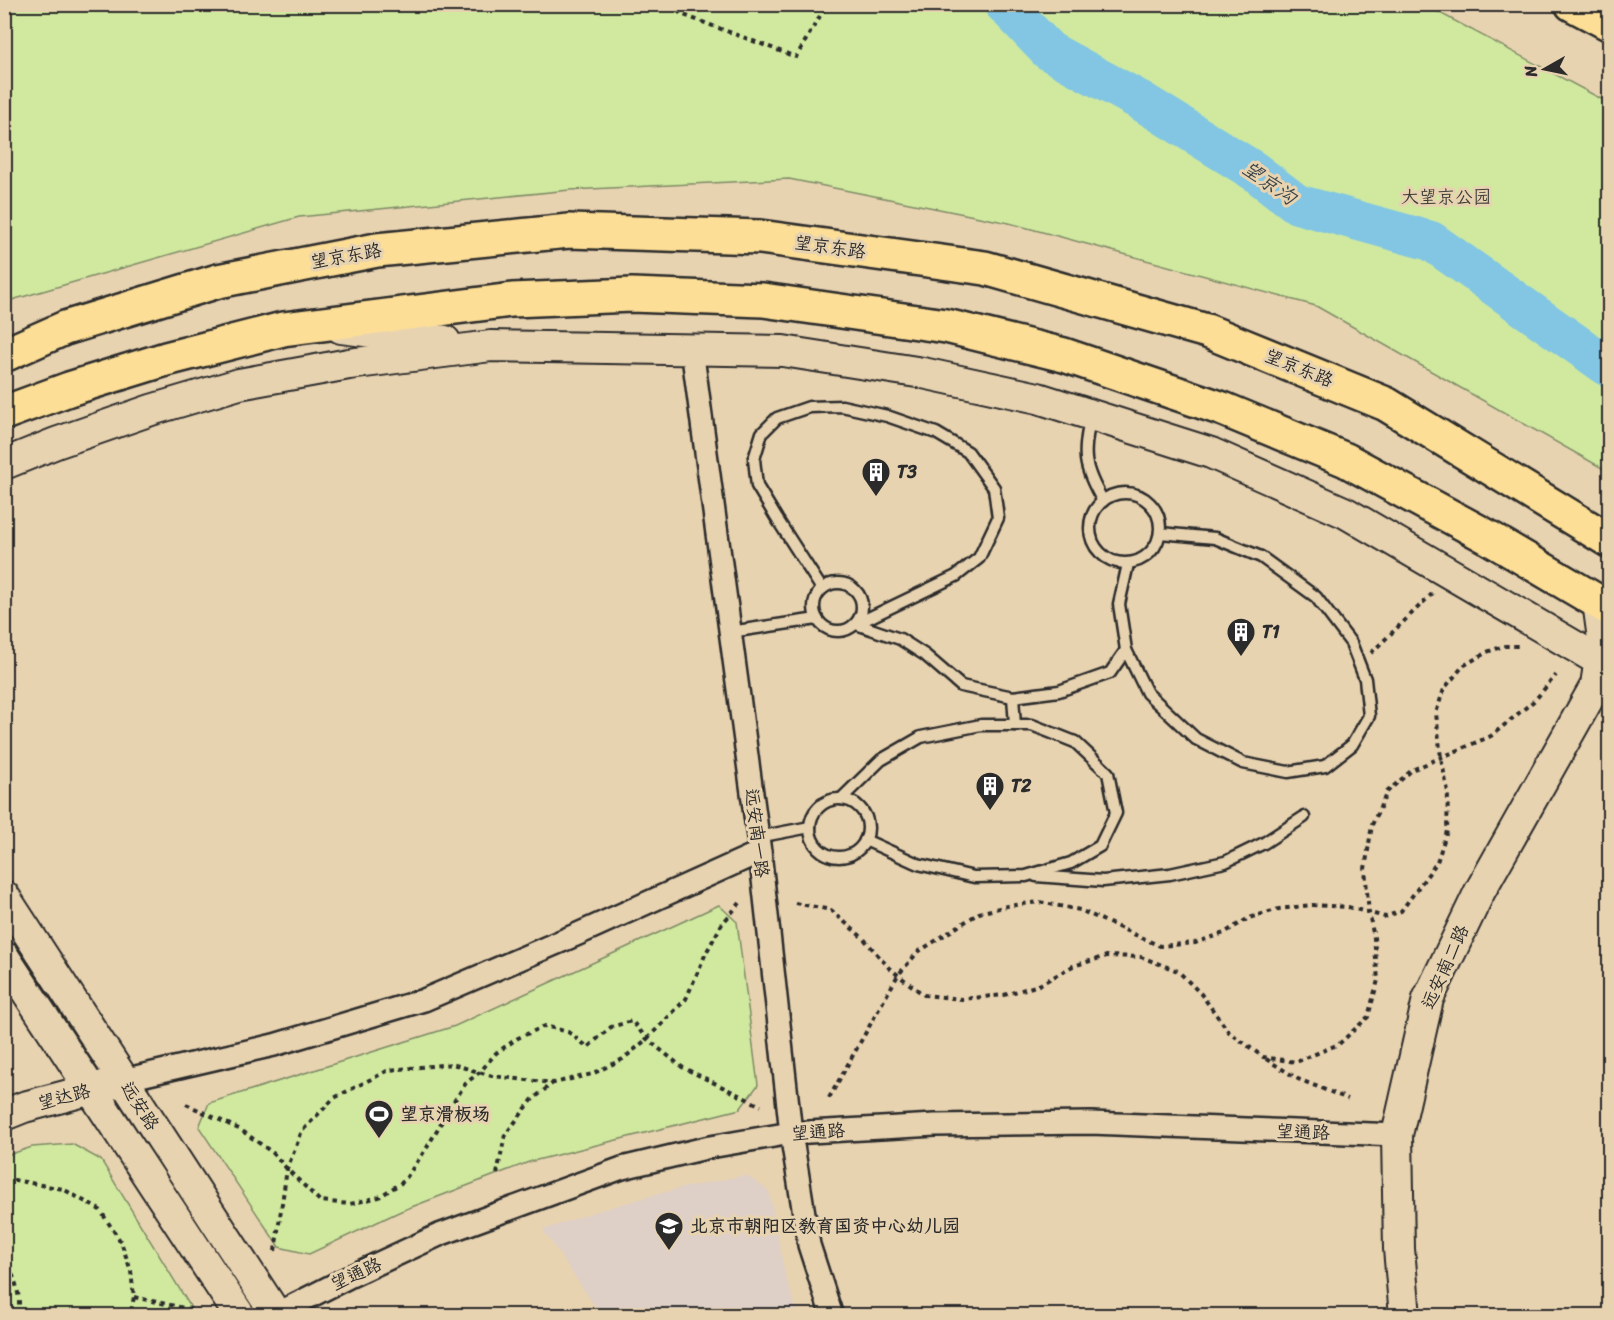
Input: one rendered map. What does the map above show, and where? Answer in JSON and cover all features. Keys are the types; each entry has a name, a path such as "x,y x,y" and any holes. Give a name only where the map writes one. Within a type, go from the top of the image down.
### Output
{"main road":[{"path":"1572,4 1610,24"},
{"name":"望京东路","path":"4,355 64,328 219,281 377,250 569,231 760,237 985,268 1207,330 1386,404 1610,541"},
{"path":"4,413 69,389 166,359 283,329 512,300 632,295 763,300 946,326 1064,355 1223,409 1335,456 1488,537 1604,605"}],"street":[{"path":"1552,4 1610,37"},
{"path":"311,325 491,346 783,351 923,373 1038,398 1211,453 1346,513 1598,673 1603,639 1604,605"},
{"path":"4,464 151,410 239,384 349,364 491,346"},
{"name":"远安南一路","path":"692,349 759,845 791,1133 809,1245 832,1316"},
{"name":"远安南二路","path":"1405,1316 1399,1249 1397,1135 1428,999 1480,891 1598,673"},
{"path":"123,1080 274,1046 424,1000 578,934 759,845"},
{"name":"远安路","path":"4,896 275,1315"},
{"name":"远安路","path":"4,957 93,1089 240,1316"},
{"name":"望达路","path":"4,1115 24,1107 123,1080"},
{"name":"望通路","path":"275,1315 439,1235 622,1168 710,1147 791,1133 935,1125 1091,1123 1397,1135"}],"lane":[{"path":"822,589 758,486 754,459 762,433 777,418 809,407 842,406 887,416 936,433 968,452 994,488 998,519 979,558 956,576 843,631 836,631 822,625 818,619 814,611 814,603 822,589 838,583 853,588 862,603 860,617 856,624"},
{"path":"1091,415 1085,458 1091,481 1103,501"},
{"path":"1125,493 1137,495 1148,501 1160,521 1160,533 1156,545 1149,554 1139,561 1128,564 1117,563 1098,551 1090,531 1091,520 1095,510 1103,501 1113,495 1125,493"},
{"path":"1128,564 1119,604 1125,650 1147,693 1196,739 1243,764 1288,772 1325,766 1352,745 1370,716 1365,679 1351,643 1316,597 1261,557 1215,538 1160,533"},
{"path":"730,632 818,619"},
{"path":"856,624 900,639 925,655 961,686 1013,697 1059,691 1110,673 1125,650"},
{"path":"1013,697 1014,725"},
{"path":"841,799 881,760 921,737 981,725 1032,725 1075,742 1108,773 1116,813 1100,846 1071,863 1026,876"},
{"path":"841,799 858,805 864,812 868,831 860,849 851,854 832,856 823,852 816,845 810,827 812,818 823,804 841,799"},
{"path":"865,840 918,864 974,877 1026,876 1103,881 1170,874 1225,862 1264,843 1304,816"},
{"path":"759,845 810,827"}],"path":[{"path":"670,4 681,14 796,57 827,4"},
{"path":"1359,664 1436,590"},
{"path":"1263,1057 1296,1062 1339,1044 1368,1017 1378,980 1365,869 1372,825 1387,792 1412,770 1491,736 1535,700 1556,675"},
{"path":"275,1251 287,1170 302,1131 334,1098 390,1070 452,1064 492,1076 554,1083 592,1074 613,1064 623,1059 647,1039 686,999 706,953 722,924 740,903"},
{"path":"795,903 831,910 864,939 889,968 924,995 962,999 1004,995 1039,985 1073,966 1107,956 1141,957 1178,971 1201,994 1229,1032 1263,1057 1298,1079 1348,1099"},
{"path":"186,1104 241,1130 273,1153 287,1170 320,1201 350,1204 379,1197 404,1181 466,1083 480,1072 496,1053 518,1038 545,1026 568,1032 588,1047 611,1027 632,1021 647,1039 682,1067 761,1106"},
{"path":"496,1174 505,1135 533,1100 554,1083"},
{"path":"4,1180 63,1189 100,1210 121,1242 131,1271 134,1297 130,1316"},
{"path":"4,1258 14,1275 21,1305 18,1316"},
{"path":"134,1297 208,1313"}],"shaded area":[{"name":"北京市朝阳区教育国资中心幼儿园","path":"746,1175 769,1191 785,1274 798,1315 601,1315 543,1230 597,1211 673,1190"}],"green space":[{"name":"大望京公园","path":"5,4 1425,5 1609,103 1609,472 1316,306 1009,223 789,179 570,190 299,217 5,302"},
{"path":"719,905 737,922 758,1085 740,1109 529,1162 401,1211 309,1254 279,1247 199,1127 209,1103 455,1026"},
{"path":"72,1144 101,1160 190,1306 178,1315 5,1315 5,1156 32,1147"}],"waterway":[{"name":"望京沟","path":"1004,4 1049,51 1141,101 1254,171 1297,204 1431,241 1610,368"}],"place":[{"name":"T3","path":"876,498"},
{"name":"T1","path":"1241,658"},
{"name":"T2","path":"990,812"},
{"name":"望京滑板场","path":"379,1140"},
{"name":"北京市朝阳区教育国资中心幼儿园","path":"669,1252"}]}
